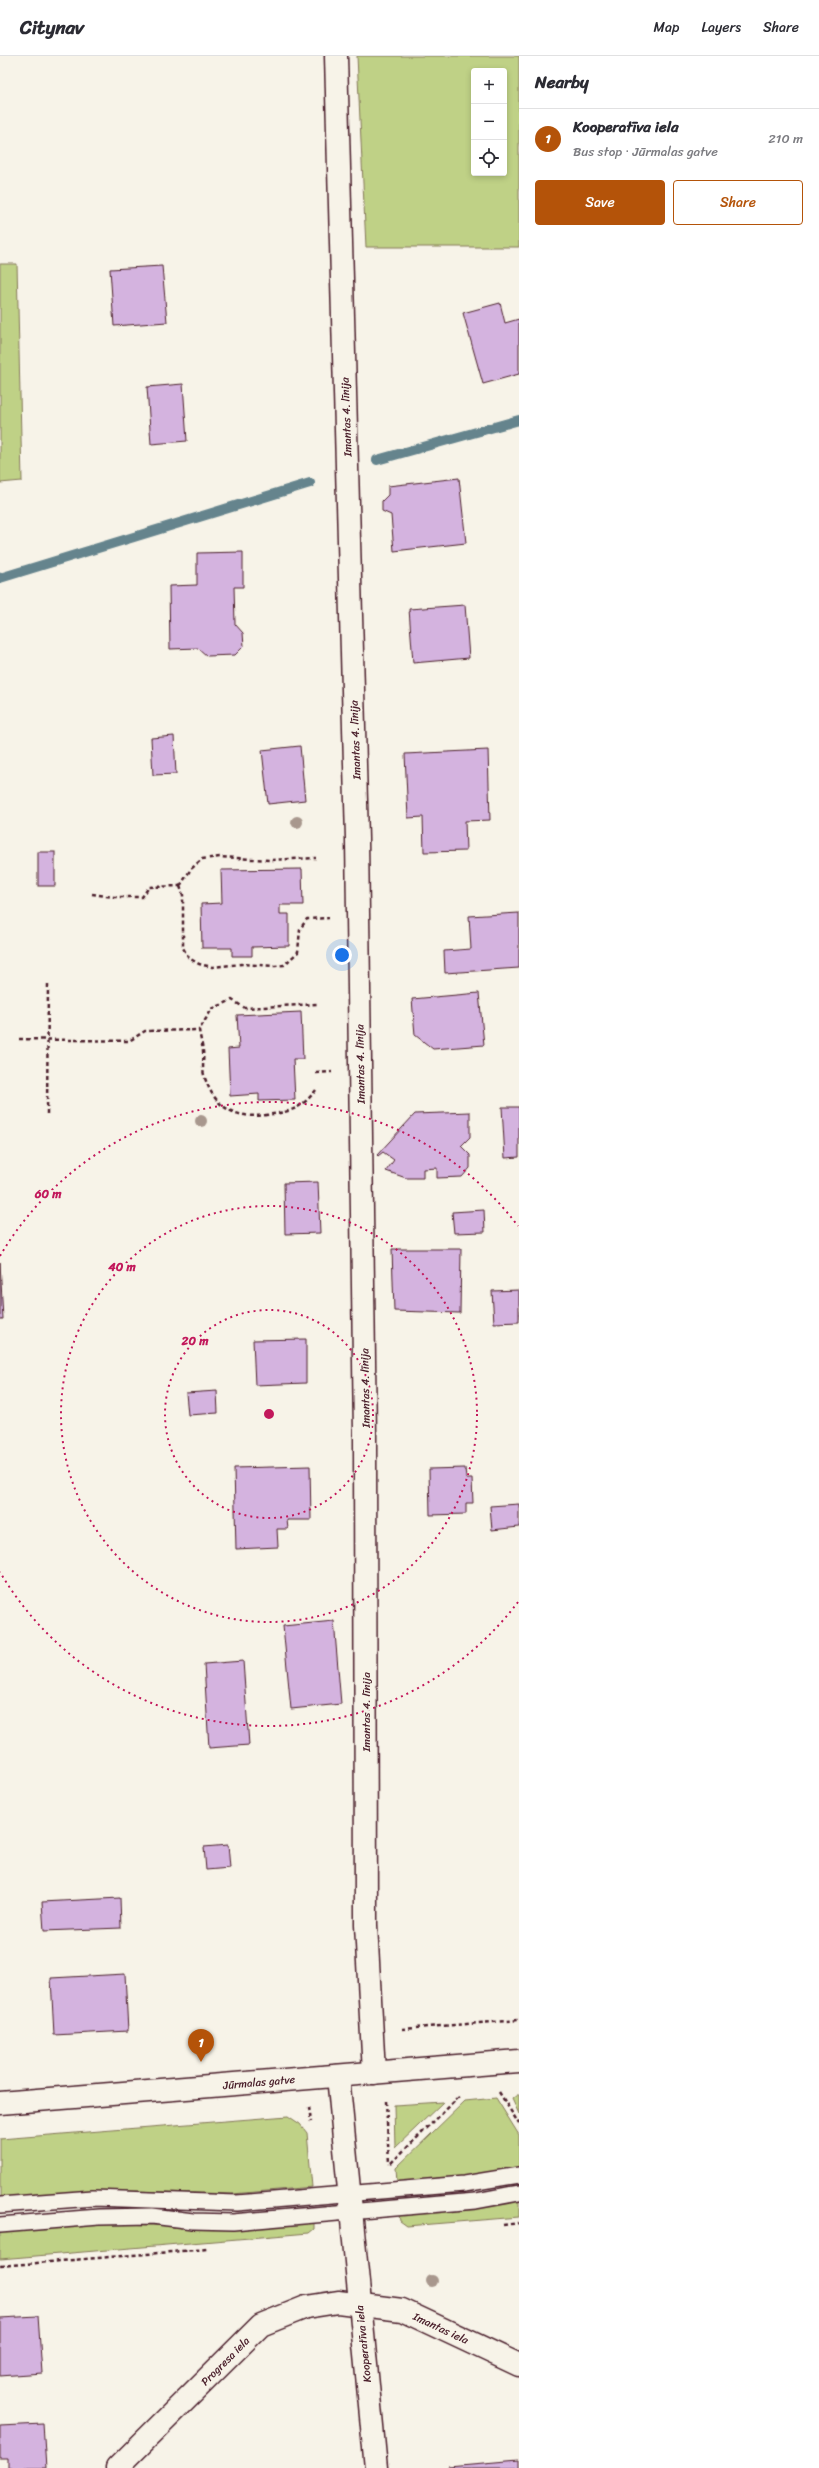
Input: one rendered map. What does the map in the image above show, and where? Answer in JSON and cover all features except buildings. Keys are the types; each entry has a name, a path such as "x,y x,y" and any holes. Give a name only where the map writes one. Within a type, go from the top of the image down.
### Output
{"street":[{"name":"Imantas 4. līnija","path":"336,56 357,840 365,1435 366,1925 374,2073"},
{"name":"Jūrmalas gatve","path":"0,2103 519,2061"},
{"name":"Kooperatīva iela","path":"338,2076 376,2468"},
{"name":"Progresa iela","path":"116,2468 261,2325 306,2307 338,2302 359,2303"},
{"name":"Imantas iela","path":"359,2303 402,2310 519,2365"}],"lane":[{"path":"0,2225 99,2217 152,2216 193,2221 233,2222 519,2175"},
{"path":"0,2205 93,2198 237,2203 476,2201 519,2193"}],"path":[{"path":"180,886 191,869 202,859 220,857 269,860 316,858"},
{"path":"92,894 114,897 142,897 149,887 180,886"},
{"path":"180,886 183,895 183,948 189,958 199,964 212,966 284,965 298,952 301,926 307,919 317,918"},
{"path":"47,1114 48,983"},
{"path":"316,1090 305,1104 290,1111 251,1117 238,1116 221,1103 209,1087 204,1074 199,1030 212,1009 232,1000 245,1008 317,1004"},
{"path":"19,1039 130,1042 145,1031 199,1030"},
{"path":"371,2039 386,2030 519,2020"},
{"path":"497,2088 519,2124"},
{"path":"389,2165 465,2091"}],"green space":[{"path":"357,56 519,56 519,247 366,247"},
{"path":"0,264 17,264 22,481 0,483"},
{"path":"519,2095 519,2114 512,2099"},
{"path":"496,2098 519,2135 519,2168 477,2175 397,2182 396,2168 465,2101"},
{"path":"443,2102 395,2148 394,2105"},
{"path":"288,2116 300,2124 307,2133 312,2187 232,2194 131,2191 0,2199 0,2139"},
{"path":"519,2200 519,2217 407,2226 400,2221 399,2215"},
{"path":"314,2221 314,2229 309,2233 0,2259 0,2231 103,2223 196,2227"}],"waterway":[{"path":"377,460 519,420"},
{"path":"0,578 310,483"}],"place":[{"name":"Kooperatīva iela","path":"201,2062"}]}
